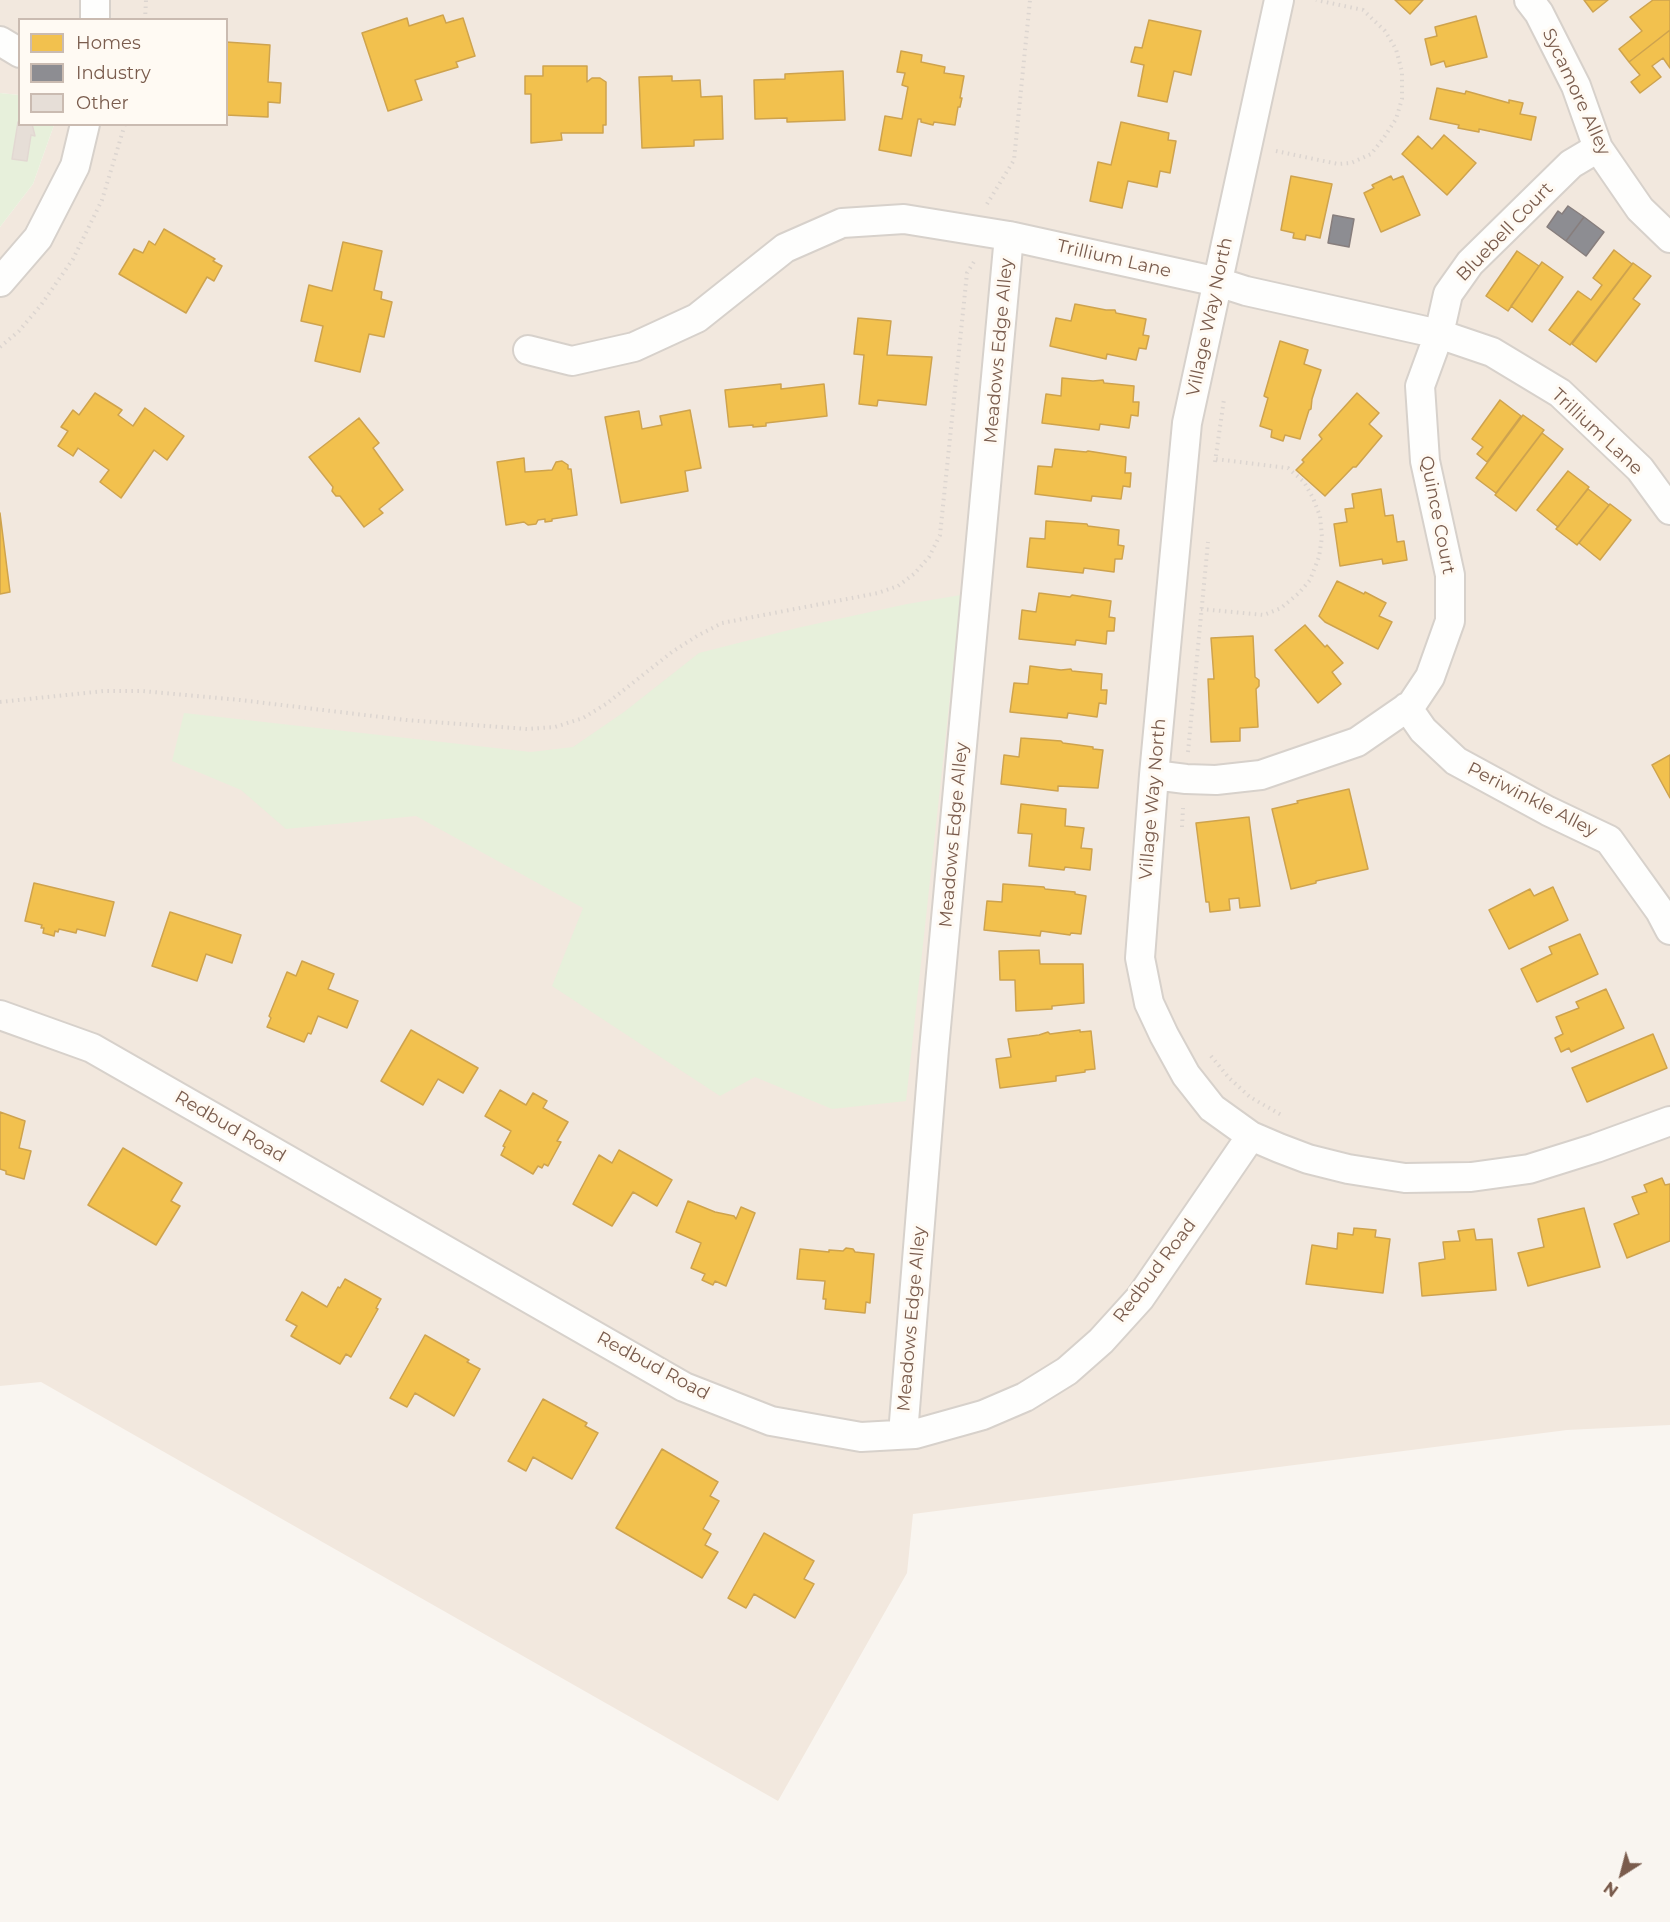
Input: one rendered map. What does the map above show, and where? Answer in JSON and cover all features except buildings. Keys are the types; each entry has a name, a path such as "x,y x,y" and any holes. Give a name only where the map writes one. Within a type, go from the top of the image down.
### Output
{"street":[{"path":"95,0 95,18"},
{"name":"Village Way North","path":"1279,0 1187,423 1154,775 1140,958 1149,1003 1186,1075 1212,1108 1251,1136 1308,1159 1348,1169 1405,1178 1472,1177 1529,1169 1670,1121"},
{"name":"Sycamore Alley","path":"1529,0 1539,13 1576,86 1598,148 1640,209 1670,238"},
{"path":"0,41 18,52"},
{"path":"0,282 38,238 75,166 85,126"},
{"name":"Bluebell Court","path":"1439,334 1448,294 1470,262 1571,164 1598,148"},
{"name":"Trillium Lane","path":"528,350 572,361 634,347 697,318 784,248 842,223 904,219 997,234 1218,282 1246,291 1439,334 1492,352 1560,393 1640,469 1670,510"},
{"name":"Meadows Edge Alley","path":"903,1434 997,234"},
{"name":"Quince Court","path":"1154,775 1216,780 1261,775 1357,742 1412,704 1430,677 1450,621 1450,575 1425,461 1420,386 1439,334"},
{"name":"Periwinkle Alley","path":"1407,707 1423,730 1456,761 1548,811 1608,840 1660,911 1670,930"},
{"name":"Redbud Road","path":"0,1015 92,1048 684,1387 771,1421 861,1437 915,1434 983,1415 1025,1397 1067,1371 1101,1341 1140,1298 1251,1136"}],"path":[{"path":"145,18 146,0"},
{"path":"0,702 104,691 142,691 406,720 527,729 555,727 583,718 606,705 672,652 722,623 878,593 898,586 914,574 930,557 940,535 967,273 979,254 997,234 988,202 1014,160 1030,0"},
{"path":"1276,151 1338,164 1351,163 1371,154 1383,139 1396,118 1402,99 1402,72 1396,49 1385,31 1363,10 1316,0"},
{"path":"0,347 19,331 41,305 73,259 102,200 124,126"},
{"path":"1201,609 1264,615 1281,608 1310,580 1319,557 1322,537 1320,516 1313,498 1304,482 1288,468 1215,459"}],"shaded area":[{"path":"0,0 1670,0 1670,1425 1567,1430 913,1514 907,1573 778,1801 41,1382 0,1386 0,227 33,184 54,126 228,126 228,18 18,18 18,95 0,93"}],"green space":[{"path":"0,93 18,95 18,126 54,126 33,184 0,227"},
{"path":"961,595 906,1101 832,1109 755,1077 720,1096 552,986 583,908 416,816 286,829 241,790 172,761 184,713 531,752 573,747 624,712 699,653 797,628 907,604"}]}
